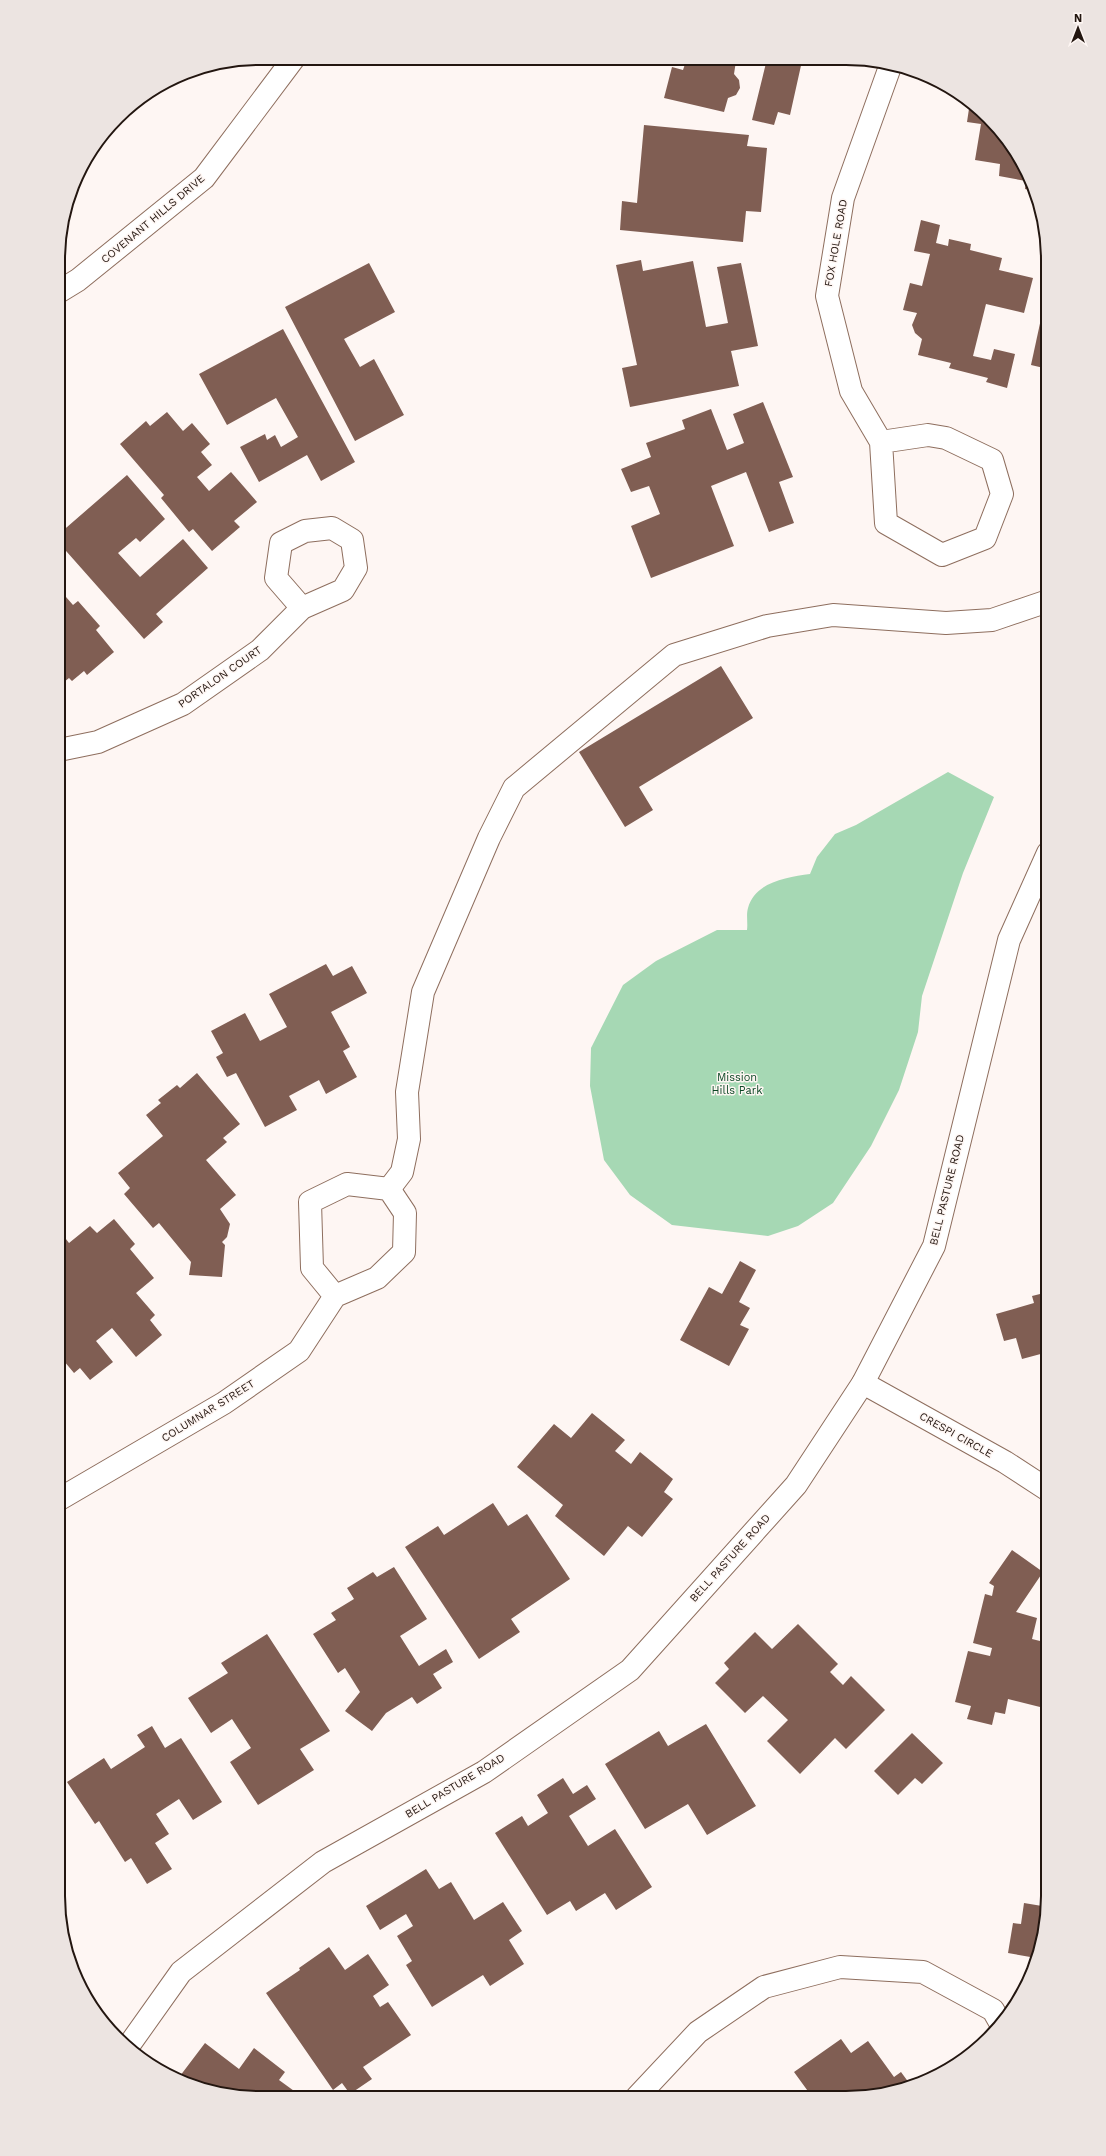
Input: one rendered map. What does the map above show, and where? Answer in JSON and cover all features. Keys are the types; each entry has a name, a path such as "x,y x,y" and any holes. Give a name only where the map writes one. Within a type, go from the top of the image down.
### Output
{"street":[{"name":"COVENANT HILLS DRIVE","path":"65,288 78,280 204,178 289,65"},
{"name":"FOX HOLE ROAD","path":"881,442 928,435 946,438 992,460 1002,494 985,538 942,555 886,523 881,442 851,391 827,296 843,198 889,70"},
{"path":"390,1189 402,1172 409,1139 407,1092 423,992 489,838 514,788 674,655 767,626 833,615 946,623 992,620 1041,603"},
{"name":"PORTALON COURT","path":"65,749 98,742 183,704 260,650 302,608"},
{"name":"BELL PASTURE ROAD","path":"131,2043 181,1972 323,1862 484,1772 630,1670 796,1486 863,1383 934,1246 1009,940 1041,869"},
{"path":"347,1184 390,1189 405,1213 404,1252 377,1278 335,1296 312,1268 310,1202 347,1184"},
{"name":"COLUMNAR STREET","path":"65,1496 224,1403 300,1351 335,1296"},
{"name":"CRESPI CIRCLE","path":"863,1383 1005,1462 1041,1485"},
{"path":"643,2091 698,2032 764,1987 840,1966 923,1972 993,2010 998,2019"}],"green space":[{"name":"Mission Hills Park","path":"948,772 994,797 963,873 922,996 918,1032 899,1090 871,1146 833,1203 798,1226 768,1236 672,1225 630,1195 604,1160 590,1086 591,1048 623,985 656,961 717,930 747,930 748,908 757,892 773,882 810,874 817,857 835,834 856,825"}],"building":[{"path":"685,65 735,65 734,74 739,80 740,88 736,95 728,98 724,112 664,98 672,67 683,70"},
{"path":"766,65 801,65 790,115 778,112 774,125 752,120"},
{"path":"969,108 993,131 1001,141 1024,181 999,176 1000,164 975,160 981,124 967,122"},
{"path":"644,125 749,135 747,146 767,148 761,212 746,211 743,242 620,230 622,201 637,203"},
{"path":"921,220 940,225 936,243 948,246 949,239 971,244 970,250 1002,258 999,270 1033,278 1024,313 986,304 973,356 991,360 994,349 1015,354 1007,388 986,382 988,378 949,368 951,363 918,355 922,339 915,333 912,325 917,313 903,310 910,283 922,286 930,254 914,251"},
{"path":"641,260 643,271 693,261 706,327 728,323 717,267 741,263 758,346 731,351 739,386 630,407 622,368 637,365 616,265"},
{"path":"369,263 395,312 344,339 360,367 374,359 404,415 355,441 285,307"},
{"path":"1041,319 1041,367 1031,365"},
{"path":"283,329 355,462 321,481 307,455 259,482 240,447 265,434 267,440 275,435 281,447 298,437 276,398 227,425 199,374"},
{"path":"763,402 793,477 779,482 794,523 769,532 746,472 711,486 734,546 651,578 631,526 660,514 649,486 631,492 621,469 651,457 646,443 685,429 682,420 711,409 727,450 744,443 733,414"},
{"path":"167,412 183,431 192,423 210,444 201,452 212,465 197,477 209,491 231,472 257,502 234,521 240,527 212,551 193,529 189,532 161,498 164,495 120,444 146,421 150,426"},
{"path":"127,475 165,519 140,542 136,538 118,553 140,577 183,539 208,568 156,614 163,622 144,639 65,550 65,529"},
{"path":"65,596 73,605 78,601 100,626 96,630 114,652 87,675 84,671 72,681 69,678 65,681"},
{"path":"721,666 753,718 639,787 653,810 625,827 579,752"},
{"path":"326,964 333,976 352,966 367,993 331,1012 350,1047 343,1051 357,1077 326,1094 319,1080 289,1096 297,1110 265,1127 236,1073 227,1077 216,1057 223,1053 211,1031 245,1013 260,1041 287,1027 269,994"},
{"path":"197,1073 240,1124 223,1138 227,1142 206,1160 236,1195 220,1209 230,1224 227,1237 222,1242 225,1245 222,1277 189,1275 191,1262 159,1223 153,1228 124,1194 130,1188 118,1173 163,1136 146,1115 161,1103 158,1100 177,1085 180,1088"},
{"path":"114,1219 135,1244 130,1249 154,1278 136,1293 155,1315 150,1320 162,1335 136,1357 112,1328 96,1341 113,1362 90,1380 80,1368 74,1373 65,1362 65,1238 69,1243 90,1226 97,1233"},
{"path":"740,1261 756,1270 739,1302 750,1308 740,1325 749,1329 729,1366 680,1340 709,1287 722,1294"},
{"path":"1041,1294 1041,1354 1022,1359 1016,1338 1004,1341 996,1314 1034,1303 1032,1296"},
{"path":"592,1413 625,1440 615,1451 631,1464 640,1452 673,1479 664,1492 673,1499 642,1537 628,1526 604,1556 555,1516 563,1505 517,1467 554,1424 571,1438"},
{"path":"493,1503 508,1526 527,1514 570,1579 511,1619 520,1632 479,1659 405,1547 438,1526 444,1535"},
{"path":"1012,1550 1041,1571 1041,1575 1016,1612 1037,1618 1032,1639 1041,1641 1041,1707 1008,1699 1005,1714 995,1712 992,1725 967,1719 971,1706 955,1702 968,1651 990,1656 992,1648 973,1643 985,1594 992,1596 994,1586 989,1583"},
{"path":"394,1567 427,1619 400,1636 419,1666 446,1649 453,1662 433,1674 442,1688 417,1704 412,1697 386,1713 372,1731 345,1711 360,1692 345,1668 338,1673 313,1634 336,1620 331,1613 354,1599 347,1588 373,1572 377,1577"},
{"path":"798,1624 838,1664 830,1672 843,1685 851,1676 885,1710 846,1749 835,1738 800,1774 767,1741 788,1720 763,1696 745,1713 715,1683 729,1669 724,1663 755,1632 772,1649"},
{"path":"267,1634 330,1731 300,1749 314,1770 258,1805 230,1762 251,1748 232,1719 211,1733 188,1698 228,1673 221,1663"},
{"path":"706,1724 756,1806 707,1835 688,1804 645,1829 605,1764 659,1731 668,1746"},
{"path":"152,1726 165,1748 181,1738 222,1802 193,1820 179,1799 156,1814 169,1834 155,1843 172,1869 147,1884 131,1858 125,1862 99,1821 95,1824 67,1782 104,1758 111,1769 145,1747 137,1735"},
{"path":"912,1733 943,1763 922,1784 915,1778 898,1795 874,1771"},
{"path":"563,1778 573,1794 587,1785 596,1799 569,1816 588,1846 615,1829 652,1887 616,1910 605,1893 576,1911 570,1901 547,1915 495,1833 522,1816 528,1826 548,1813 537,1795"},
{"path":"426,1869 439,1889 451,1882 474,1920 503,1902 522,1931 509,1940 524,1964 490,1986 483,1975 432,2007 406,1965 412,1961 397,1936 413,1926 406,1914 380,1930 366,1906"},
{"path":"1024,1903 1041,1906 1037,1934 1031,1957 1008,1953 1013,1923 1021,1924"},
{"path":"329,1947 345,1970 368,1954 389,1985 373,1996 380,2007 388,2002 411,2035 363,2067 372,2079 354,2091 348,2091 342,2083 333,2090 266,1993 300,1970 299,1968"},
{"path":"841,2039 851,2053 868,2041 894,2077 901,2072 908,2081 859,2091 808,2091 794,2072"},
{"path":"205,2043 239,2069 254,2048 285,2072 279,2080 294,2091 247,2091 197,2081 181,2074"}]}
